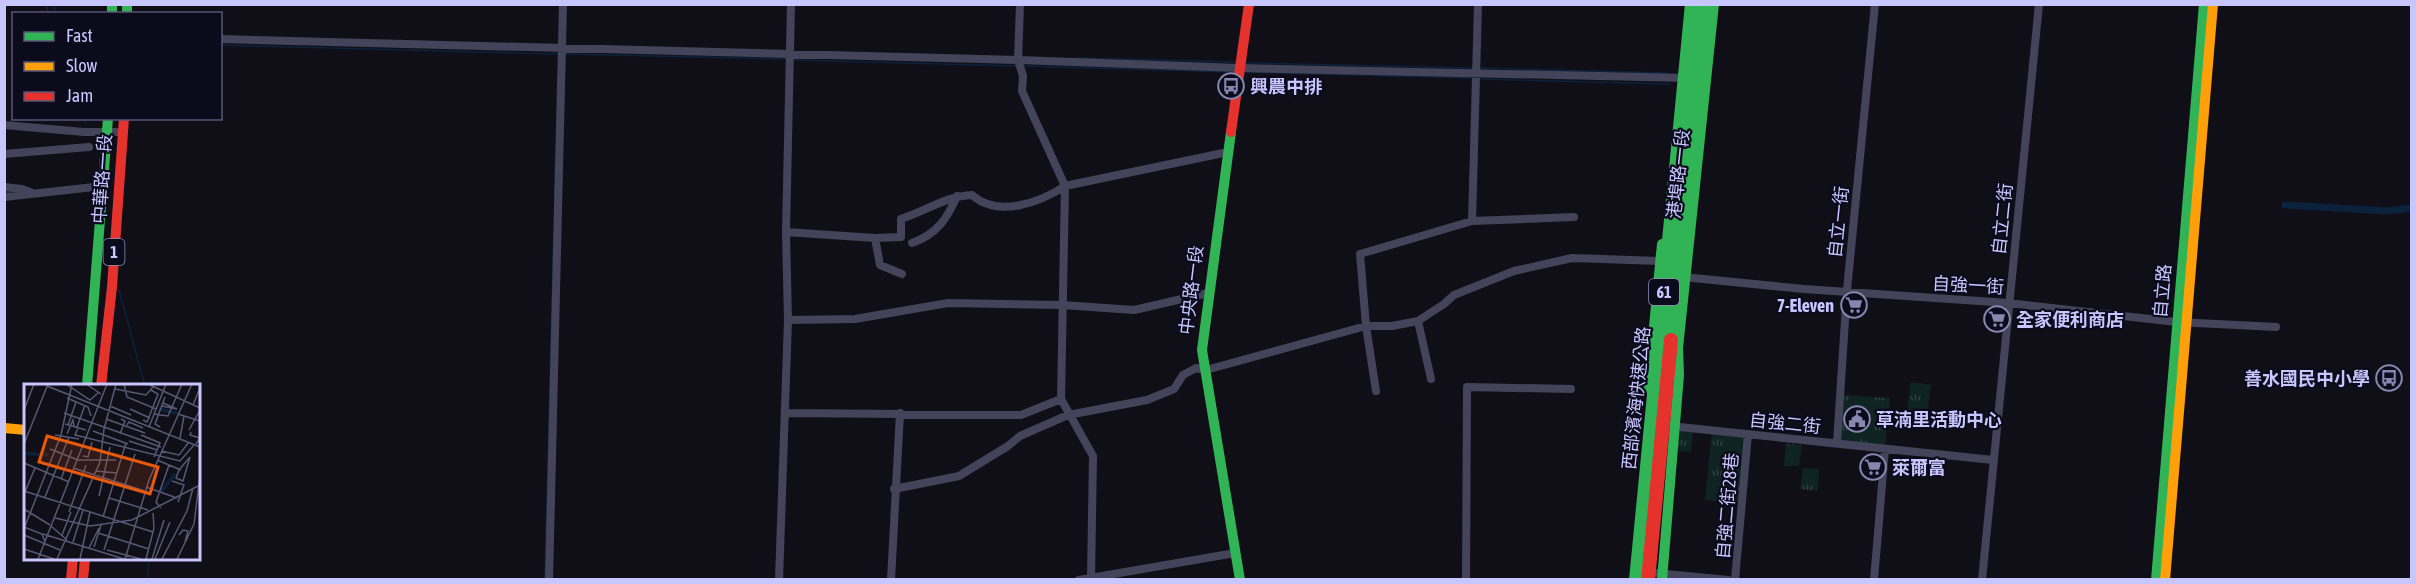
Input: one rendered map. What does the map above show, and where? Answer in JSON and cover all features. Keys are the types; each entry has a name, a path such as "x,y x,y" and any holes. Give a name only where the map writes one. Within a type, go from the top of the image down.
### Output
{"main road":[{"name":"中央路一段","path":"1240,579 1202,350 1227,152 1249,4"},
{"name":"港埠路一段","path":"1639,577 1652,423 1652,346 1687,4"},
{"name":"西部濱海快速公路","path":"1639,577 1692,4"},
{"name":"西部濱海快速公路","path":"1639,577 1703,4"},
{"name":"港埠路一段","path":"1662,576 1679,375 1678,348 1714,4"},
{"name":"自立路","path":"2165,579 2204,4"},
{"name":"自立路","path":"2156,579 2213,4"},
{"name":"中華路一段","path":"101,384 112,287 123,125"},
{"name":"中華路一段","path":"87,384 107,126"},
{"name":"港埠路一段","path":"1652,346 1660,403"},
{"name":"港埠路一段","path":"1652,423 1678,348"},
{"path":"4,428 24,430"},
{"path":"71,579 73,560"},
{"path":"83,579 85,560"}],"street":[{"path":"549,579 563,4"},
{"path":"779,579 788,320 786,232 791,4"},
{"path":"1020,4 1018,60 1023,76 1022,91 1065,186 1061,399 1094,456 1091,578"},
{"path":"1472,221 1478,4"},
{"name":"自立一街","path":"1836,444 1846,290 1875,4"},
{"name":"自立二街","path":"1982,579 2039,4"},
{"path":"222,39 1240,68 1707,77"},
{"path":"4,125 123,125"},
{"path":"4,154 89,147"},
{"path":"786,232 875,238 901,237 901,219 921,212 945,199 972,195 978,200 1003,208 1054,193 1065,186 1227,152"},
{"path":"4,197 103,186"},
{"path":"4,187 22,189 36,194"},
{"path":"912,243 922,240 941,227 957,196"},
{"path":"1376,391 1366,326 1360,254 1472,221 1574,217"},
{"path":"875,238 880,265 902,274"},
{"name":"自強一街","path":"1418,321 1454,295 1514,271 1572,258 1660,268 1686,277 1727,282 2008,303 2182,322 2276,327"},
{"path":"788,320 855,319 948,303 1062,305 1134,310 1208,293"},
{"path":"894,489 959,476 1020,436 1068,414 1147,400 1174,388 1183,375 1196,368 1206,370 1366,326 1392,326 1418,321 1431,380"},
{"path":"1466,579 1467,387 1571,389"},
{"path":"785,412 1021,415 1061,399"},
{"path":"891,579 894,489 900,413"},
{"name":"自強二街","path":"1652,423 1993,460"},
{"name":"自強二街28巷","path":"1735,579 1748,434"},
{"path":"1874,579 1885,448"},
{"path":"1079,579 1235,553"},
{"path":"1639,577 1728,579"}],"green space":[{"path":"1911,382 1931,385 1925,428 1905,426"},
{"path":"1841,395 1890,398 1885,449 1837,443"},
{"path":"1675,426 1693,428 1691,452 1673,451"},
{"path":"1712,431 1748,434 1741,504 1705,500"},
{"path":"1786,444 1802,445 1799,466 1784,466"},
{"path":"1803,468 1819,469 1818,491 1800,489"}],"waterway":[{"path":"46,4 48,12"},
{"path":"53,4 55,12"},
{"path":"222,45 558,54"},
{"path":"566,54 786,59"},
{"path":"1076,58 1236,62"},
{"path":"794,60 1017,66"},
{"path":"1244,63 1473,68"},
{"path":"1022,66 1233,72"},
{"path":"1478,68 1666,73"},
{"path":"1244,72 1473,78"},
{"path":"1478,79 1669,84"},
{"path":"85,120 86,124"},
{"path":"545,580 556,146"},
{"path":"2285,205 2387,211 2412,208"},
{"path":"119,290 144,384"},
{"path":"147,580 149,560"}],"traffic: fast":[{"path":"112,4 112,12"},
{"path":"127,4 127,12"},
{"path":"1636,580 1692,4"},
{"path":"1671,340 1703,4"},
{"path":"1662,580 1679,375 1678,348 1714,4"},
{"path":"2156,580 2204,4"},
{"path":"87,384 108,120"},
{"path":"1231,132 1202,350 1240,580"},
{"path":"1648,389 1662,244"}],"traffic: slow":[{"path":"2165,580 2213,4"},
{"path":"4,428 24,430"}],"traffic: jam":[{"path":"1231,132 1249,4"},
{"path":"101,384 112,287 124,120"},
{"path":"1648,580 1671,340"},
{"path":"71,580 73,560"},
{"path":"83,580 85,560"}],"place":[{"name":"興農中排","path":"1231,86"},
{"name":"7-Eleven","path":"1854,305"},
{"name":"全家便利商店","path":"1997,319"},
{"name":"善水國民中小學","path":"2389,378"},
{"name":"草湳里活動中心","path":"1857,419"},
{"name":"萊爾富","path":"1873,467"}]}
